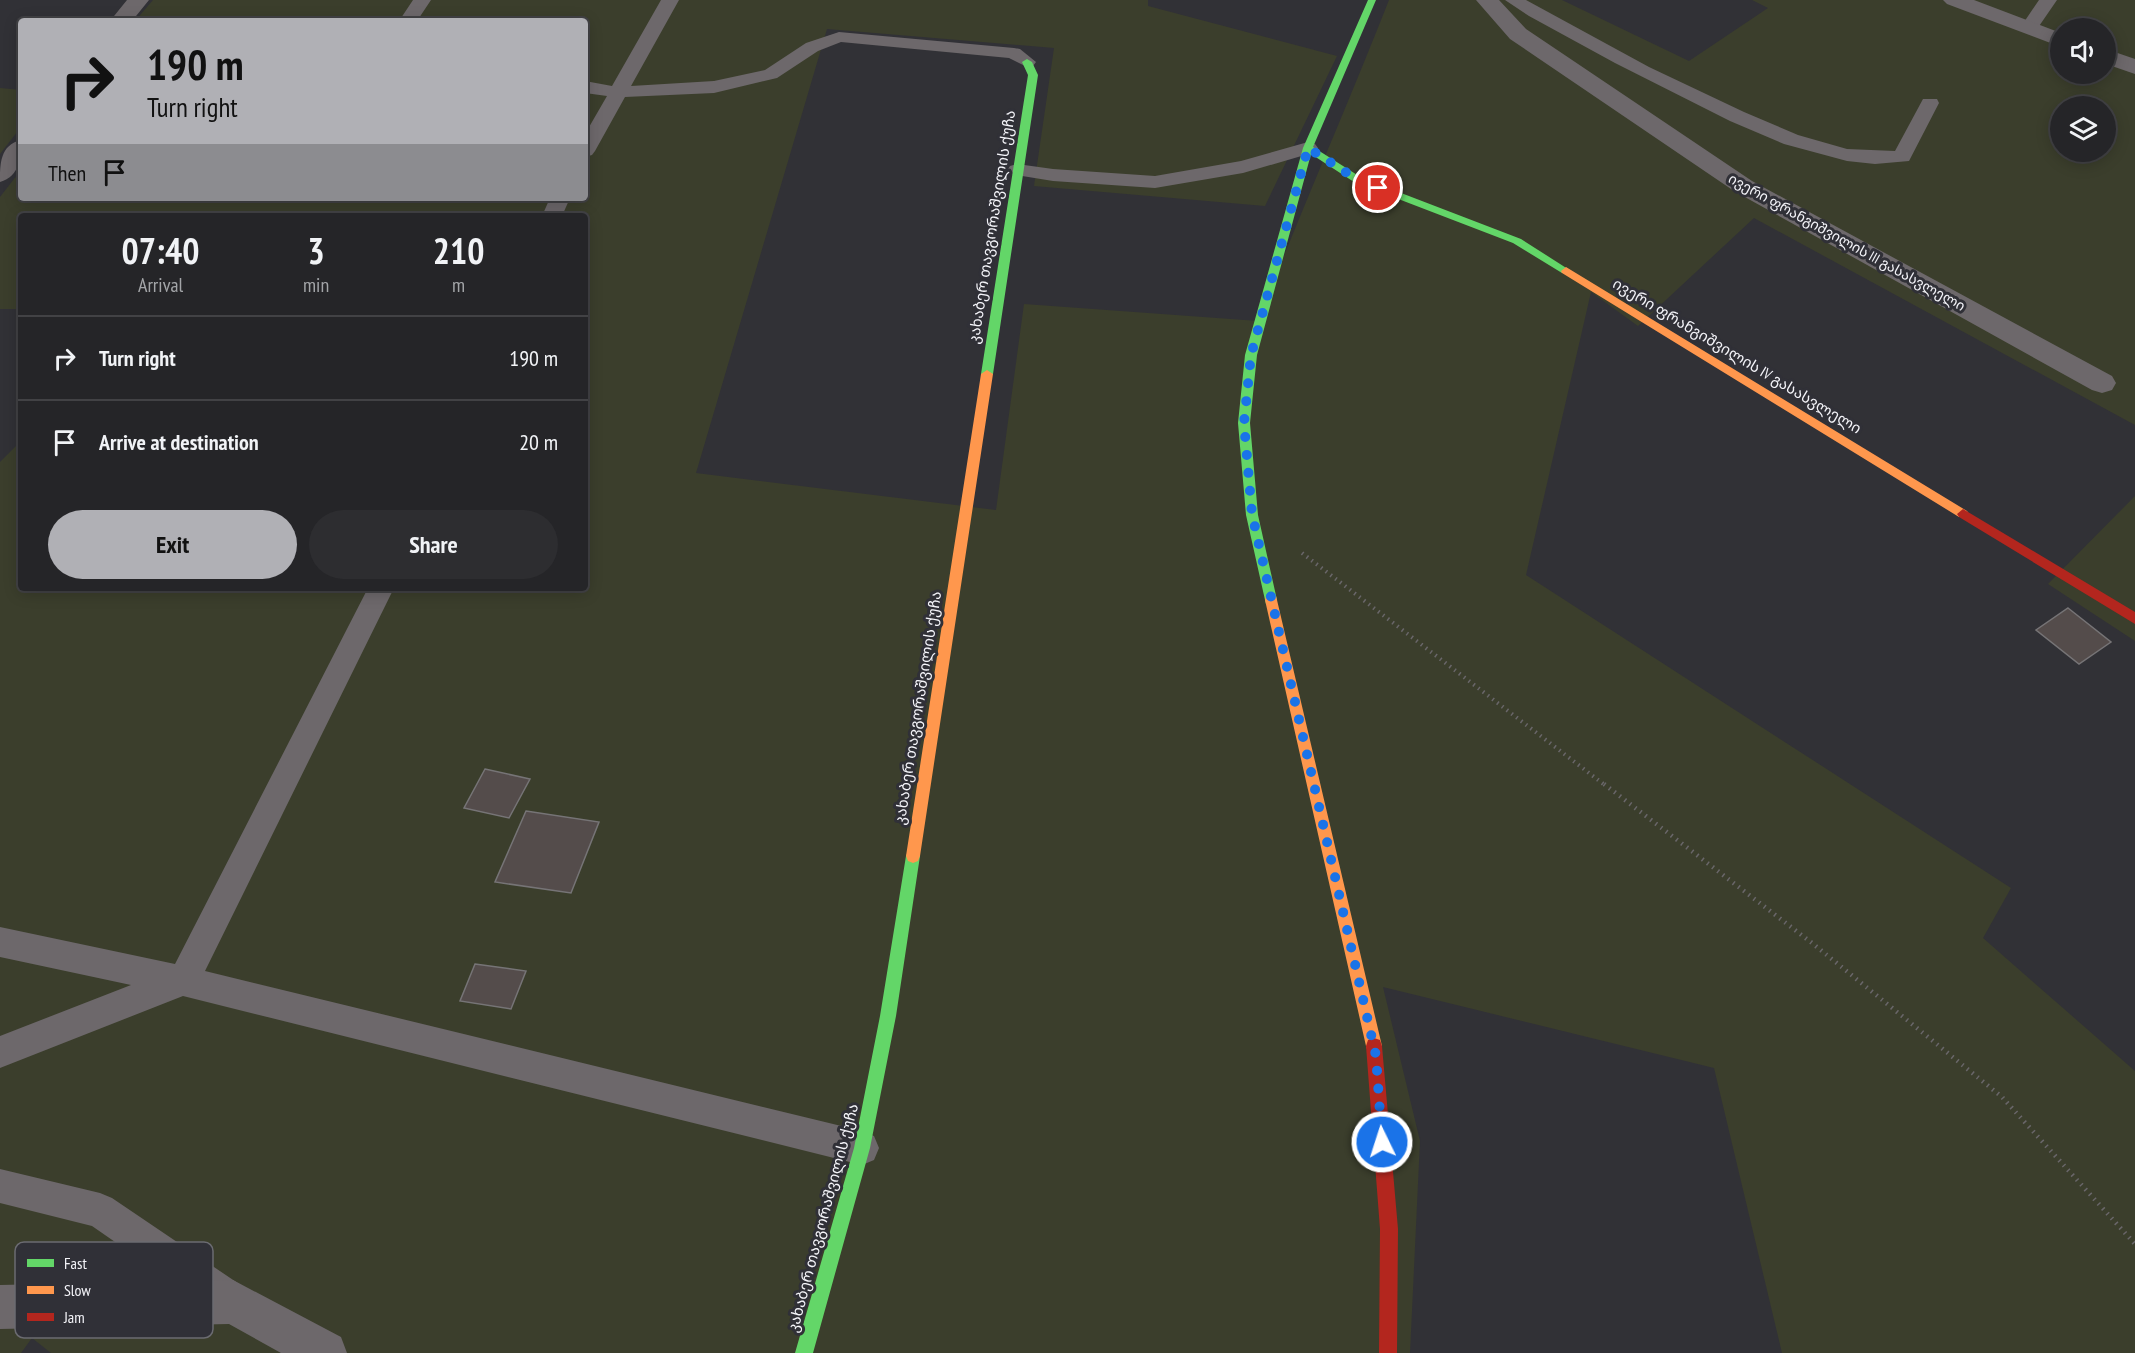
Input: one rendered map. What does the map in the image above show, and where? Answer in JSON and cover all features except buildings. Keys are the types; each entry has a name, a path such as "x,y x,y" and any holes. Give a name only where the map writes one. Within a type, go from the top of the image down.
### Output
{"street":[{"path":"123,18 138,0"},
{"path":"1372,0 1308,148 1251,355 1244,423 1252,514 1376,1056 1389,1229 1388,1353"},
{"name":"ივერი ფრანგიშვილის III გასასვლელი","path":"1487,0 1518,34 1743,186 2102,383"},
{"path":"1954,0 2050,36"},
{"path":"2116,60 2135,67"},
{"name":"კახაბერ თავგორაშვილის ქუჩა","path":"804,1353 862,1148 888,1016 1033,75 1027,62"},
{"name":"ივერი ფრანგიშვილის IV გასასვლელი","path":"1308,148 1358,180 1517,241 2135,619"},
{"path":"0,174 18,151"},
{"path":"213,1302 233,1302 325,1353"},
{"path":"0,1307 15,1307"}],"lane":[{"path":"410,18 422,0"},
{"path":"588,145 670,0"},
{"path":"1514,0 1577,38 1749,123 1821,149 1859,157 1884,159 1902,157 1930,103"},
{"path":"2029,28 2048,0"},
{"path":"588,87 617,92 714,87 771,74 812,47 839,37 1014,53 1027,62"},
{"path":"1017,170 1053,175 1155,182 1244,167 1308,148"},
{"path":"0,1052 183,981 379,591"},
{"path":"0,942 183,981 862,1148"},
{"path":"0,1186 100,1210 146,1242"},
{"path":"213,1288 233,1302"}],"path":[{"path":"1252,514 1812,943 2002,1097 2135,1244"}],"green space":[{"path":"153,0 1148,0 1148,6 1337,56 1265,206 1034,186 1054,48 827,29 696,473 996,510 1024,304 1258,321 1389,0 1562,0 1689,61 1768,8 1752,0 2135,0 2135,425 1754,218 1638,326 1591,292 1526,575 2011,888 1983,938 2135,1071 2135,1353 1782,1353 1714,1068 1383,987 1420,1141 1410,1353 51,1353 32,1338 21,1353 0,1353 0,462 18,444 18,591 588,591 588,213 18,213 18,309 0,309 0,197 18,174 18,201 588,201 588,18 138,18"},
{"path":"0,88 18,90 18,131 0,154"},
{"path":"2135,496 2135,641 2048,584"}],"traffic: fast":[{"path":"1271,600 1252,515 1244,423 1251,355 1308,148 1372,0"},
{"path":"987,374 1033,75 1027,62"},
{"path":"1308,148 1358,180 1517,241 1566,271"},
{"path":"804,1353 862,1148 888,1016 913,856"}],"traffic: slow":[{"path":"1566,271 1963,514"},
{"path":"913,856 987,374"},
{"path":"1271,600 1374,1046"}],"traffic: jam":[{"path":"1963,514 2135,619"},
{"path":"1374,1046 1389,1229 1388,1353"}],"route":[{"path":"1378,188 1358,180 1308,148 1251,355 1244,423 1252,514 1376,1056 1382,1142"}]}
